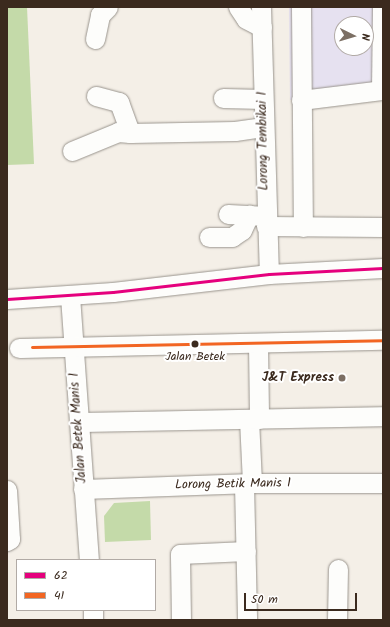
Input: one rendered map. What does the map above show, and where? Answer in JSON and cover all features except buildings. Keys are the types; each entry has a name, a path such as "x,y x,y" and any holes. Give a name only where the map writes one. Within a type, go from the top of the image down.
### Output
{"street":[{"path":"95,39 100,15 108,7"},
{"path":"238,7 246,19 262,27"},
{"name":"Lorong Tembikai 1","path":"261,7 264,127 260,219 269,274"},
{"path":"301,7 303,227"},
{"path":"301,100 382,90 382,7"},
{"path":"96,96 119,102 130,132"},
{"path":"223,98 263,99"},
{"path":"72,151 118,132 235,131 264,127"},
{"path":"228,214 303,227 383,227"},
{"path":"209,237 232,237 260,219"},
{"path":"7,298 70,296 269,274 383,268"},
{"name":"Jalan Betek Manis 1","path":"70,296 72,347 89,559"},
{"path":"20,348 258,344 383,340"},
{"path":"247,620 246,551 248,483 254,419 258,344"},
{"path":"79,422 383,416"},
{"name":"Lorong Betik Manis 1","path":"83,489 248,483 383,483"},
{"path":"7,490 10,539 7,541"},
{"path":"181,620 180,554 246,551"},
{"path":"337,620 338,569"}],"shaded area":[{"path":"289,7 382,7 381,90 290,100"}],"green space":[{"path":"7,7 27,7 34,164 7,165"},
{"path":"150,501 151,540 105,542 104,516 114,503"}],"transit line":[{"name":"62","path":"7,299 113,292 269,274 383,268"},
{"name":"41","path":"32,347 383,340"}],"place":[{"name":"Jalan Betek","path":"195,344"},
{"name":"J&T Express","path":"342,378"}]}
